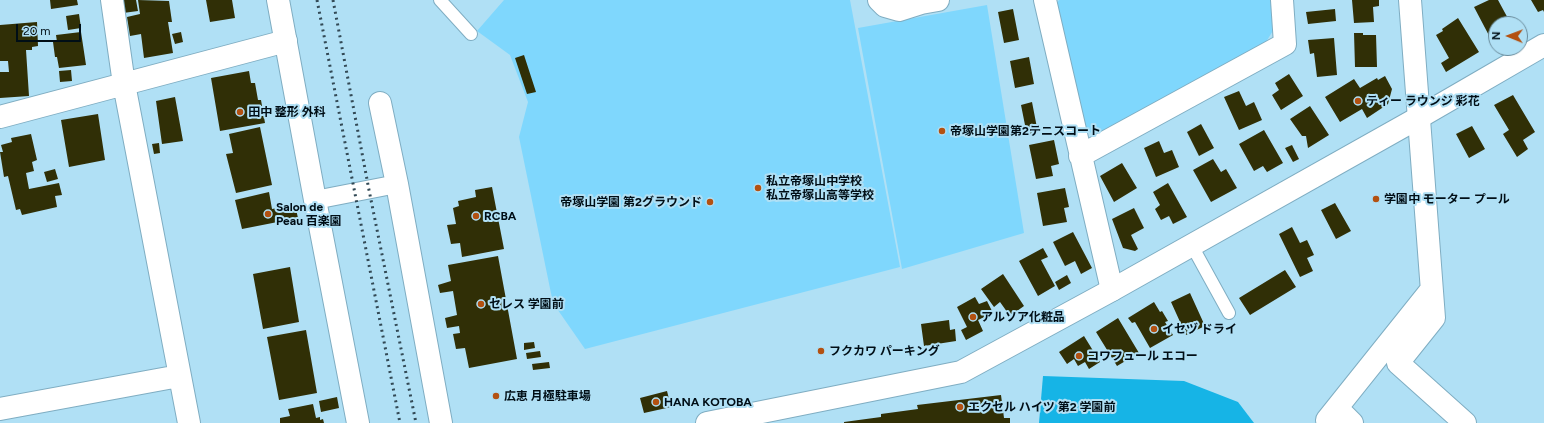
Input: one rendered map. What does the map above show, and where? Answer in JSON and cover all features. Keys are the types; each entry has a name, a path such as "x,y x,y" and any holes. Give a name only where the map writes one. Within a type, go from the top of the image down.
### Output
{"street":[{"path":"112,0 124,84 189,423"},
{"path":"278,0 358,423"},
{"path":"879,0 885,6 898,10 927,1"},
{"path":"1045,0 1112,290"},
{"path":"1080,156 1285,44 1282,0"},
{"path":"1410,0 1430,290 1434,318 1398,363 1465,423"},
{"path":"0,117 286,41"},
{"path":"707,423 779,416 961,372 1112,290 1191,244 1418,118 1544,45"},
{"path":"380,103 397,184 441,423"},
{"path":"315,200 397,184"},
{"path":"1352,423 1332,414 1430,290"},
{"path":"0,409 180,376"}],"lane":[{"path":"440,0 471,34"},
{"path":"1191,244 1229,313"}],"shaded area":[{"name":"帝塚山学園 第2グラウンド","path":"504,0 850,0 900,267 585,349 553,303 519,137 528,102 510,55 477,31"},
{"path":"1059,0 1272,0 1274,29 1266,42 1099,136 1084,130 1055,6"},
{"name":"帝塚山学園第2テニスコート","path":"987,5 1024,233 902,269 858,28"},
{"path":"1043,376 1184,381 1238,402 1254,423 1039,423"}],"building":[{"path":"50,0 77,0 78,5 51,9"},
{"path":"123,0 136,0 138,11 123,13"},
{"path":"138,0 169,1 172,22 168,22 173,53 144,58 141,34 130,36 127,17 140,14"},
{"path":"206,0 232,0 235,18 210,22"},
{"path":"1352,0 1379,0 1379,6 1373,7 1374,22 1354,23"},
{"path":"1489,0 1498,0 1507,16 1488,16 1488,34 1474,7"},
{"path":"1531,0 1544,0 1544,12 1543,10 1538,12"},
{"path":"1013,9 1019,40 1004,43 998,12"},
{"path":"1335,9 1336,21 1308,24 1306,12"},
{"path":"79,14 81,28 68,30 66,16"},
{"path":"1458,18 1479,52 1446,72 1441,63 1449,58 1436,35"},
{"path":"37,22 38,46 32,47 32,50 26,50 29,96 0,98 0,72 9,72 8,61 0,61 0,25"},
{"path":"81,32 86,65 59,68 57,57 55,57 53,42 57,42 56,35"},
{"path":"181,32 183,42 175,44 172,34"},
{"path":"1354,33 1376,35 1377,67 1355,67"},
{"path":"1334,38 1337,75 1317,77 1314,53 1310,54 1308,40"},
{"path":"524,55 536,92 527,94 515,58"},
{"path":"1029,57 1034,84 1015,88 1010,61"},
{"path":"71,70 72,81 60,82 59,71"},
{"name":"田中 整形 外科","path":"249,71 251,83 255,83 258,100 261,100 265,123 220,131 211,78"},
{"path":"1289,74 1303,96 1281,110 1272,95 1279,90 1275,83"},
{"name":"ティー ラウンジ 彩花","path":"1385,76 1392,89 1388,104 1367,118 1362,109 1340,122 1325,97 1354,79 1360,88 1377,78 1378,80"},
{"path":"1239,91 1246,106 1254,102 1262,120 1239,130 1224,97"},
{"path":"1513,95 1535,132 1523,140 1528,149 1517,157 1503,134 1509,130 1494,105"},
{"path":"175,97 183,141 162,144 156,101"},
{"path":"1032,102 1038,133 1027,135 1021,105"},
{"path":"1310,106 1329,135 1308,148 1306,136 1302,136 1290,119"},
{"path":"98,114 105,160 69,167 61,120"},
{"path":"1201,124 1214,148 1199,156 1187,132"},
{"path":"1472,126 1485,149 1469,158 1456,134"},
{"path":"260,127 272,185 236,193 226,154 233,153 229,134"},
{"path":"1264,130 1283,163 1267,172 1263,166 1254,171 1239,144"},
{"path":"31,134 37,160 32,162 34,171 26,173 29,189 59,183 62,195 55,196 57,207 22,215 20,209 16,210 8,176 4,177 0,152 3,152 1,145 12,142 11,138"},
{"path":"1054,140 1059,164 1051,166 1053,176 1036,179 1029,145"},
{"path":"1159,141 1164,153 1172,150 1179,167 1156,177 1144,148"},
{"path":"159,143 160,153 154,154 152,144"},
{"path":"1292,145 1299,159 1293,162 1285,148"},
{"path":"1213,159 1221,172 1226,169 1237,188 1211,202 1193,170"},
{"path":"1122,163 1137,188 1114,202 1100,176"},
{"path":"55,169 58,179 47,182 44,172"},
{"path":"1168,183 1187,217 1173,224 1169,216 1161,220 1155,209 1160,205 1153,192"},
{"name":"RCBA","path":"492,187 504,249 462,257 460,243 451,244 447,225 456,224 453,208 459,206 458,201 476,197 475,190"},
{"path":"1065,188 1069,207 1064,208 1067,222 1043,226 1037,193"},
{"name":"Salon de Peau 百楽園","path":"269,192 272,209 295,205 298,218 242,229 235,200"},
{"path":"1335,203 1351,231 1336,239 1321,210"},
{"path":"1134,208 1144,228 1131,235 1138,249 1135,251 1123,248 1112,219"},
{"path":"1292,227 1300,243 1307,240 1314,255 1307,258 1313,271 1300,277 1279,234"},
{"path":"1073,232 1092,268 1081,274 1075,261 1065,266 1053,242"},
{"path":"1043,248 1048,257 1041,260 1055,286 1038,296 1019,261"},
{"name":"セレス 学園前","path":"498,256 517,359 469,368 465,348 456,349 453,334 460,333 459,326 447,328 445,318 457,315 453,291 440,293 438,285 451,281 448,265"},
{"path":"290,267 299,322 263,329 253,274"},
{"path":"1285,270 1296,287 1250,315 1239,298"},
{"path":"1003,274 1024,306 1010,316 1000,302 994,307 981,289"},
{"path":"1067,275 1071,283 1059,290 1055,282"},
{"path":"1190,293 1205,326 1186,335 1171,302"},
{"name":"アルソア化粧品","path":"975,297 979,304 987,301 993,313 978,320 983,331 966,340 961,330 967,327 957,307"},
{"name":"イセヅ ドライ","path":"1154,302 1168,321 1165,322 1173,335 1150,348 1135,322 1132,323 1128,318"},
{"path":"1118,318 1139,353 1117,366 1096,332"},
{"path":"949,320 950,330 955,329 956,341 924,346 921,324"},
{"path":"306,330 317,393 279,400 267,337"},
{"name":"コワフュール エコー","path":"1084,336 1100,362 1089,369 1085,362 1078,366 1074,359 1067,364 1059,352"},
{"path":"534,342 535,348 524,350 524,343"},
{"path":"540,351 541,357 527,359 526,353"},
{"path":"549,362 550,368 533,370 532,364"},
{"name":"HANA KOTOBA","path":"667,391 671,407 644,413 640,398"},
{"name":"エクセル ハイツ 第2 学園前","path":"1001,395 1004,418 1010,418 1010,423 844,423 881,417 881,414 918,409 917,405"},
{"path":"337,397 339,408 321,412 319,401"},
{"path":"313,404 316,418 320,417 320,420 323,419 324,423 280,423 280,418 290,416 288,409"}],"railway":[{"path":"317,0 400,423"},
{"path":"333,0 369,190 416,423"}],"place":[{"name":"ティー ラウンジ 彩花","path":"1358,101"},
{"name":"田中 整形 外科","path":"240,112"},
{"name":"帝塚山学園第2テニスコート","path":"942,131"},
{"name":"私立帝塚山中学校 私立帝塚山高等学校","path":"758,188"},
{"name":"学園中 モーター プール","path":"1376,199"},
{"name":"帝塚山学園 第2グラウンド","path":"710,202"},
{"name":"Salon de Peau 百楽園","path":"268,214"},
{"name":"RCBA","path":"476,216"},
{"name":"セレス 学園前","path":"481,304"},
{"name":"アルソア化粧品","path":"973,317"},
{"name":"イセヅ ドライ","path":"1154,329"},
{"name":"フクカワ パーキング","path":"821,351"},
{"name":"コワフュール エコー","path":"1079,356"},
{"name":"広恵 月極駐車場","path":"496,396"},
{"name":"HANA KOTOBA","path":"656,402"},
{"name":"エクセル ハイツ 第2 学園前","path":"960,407"}]}
